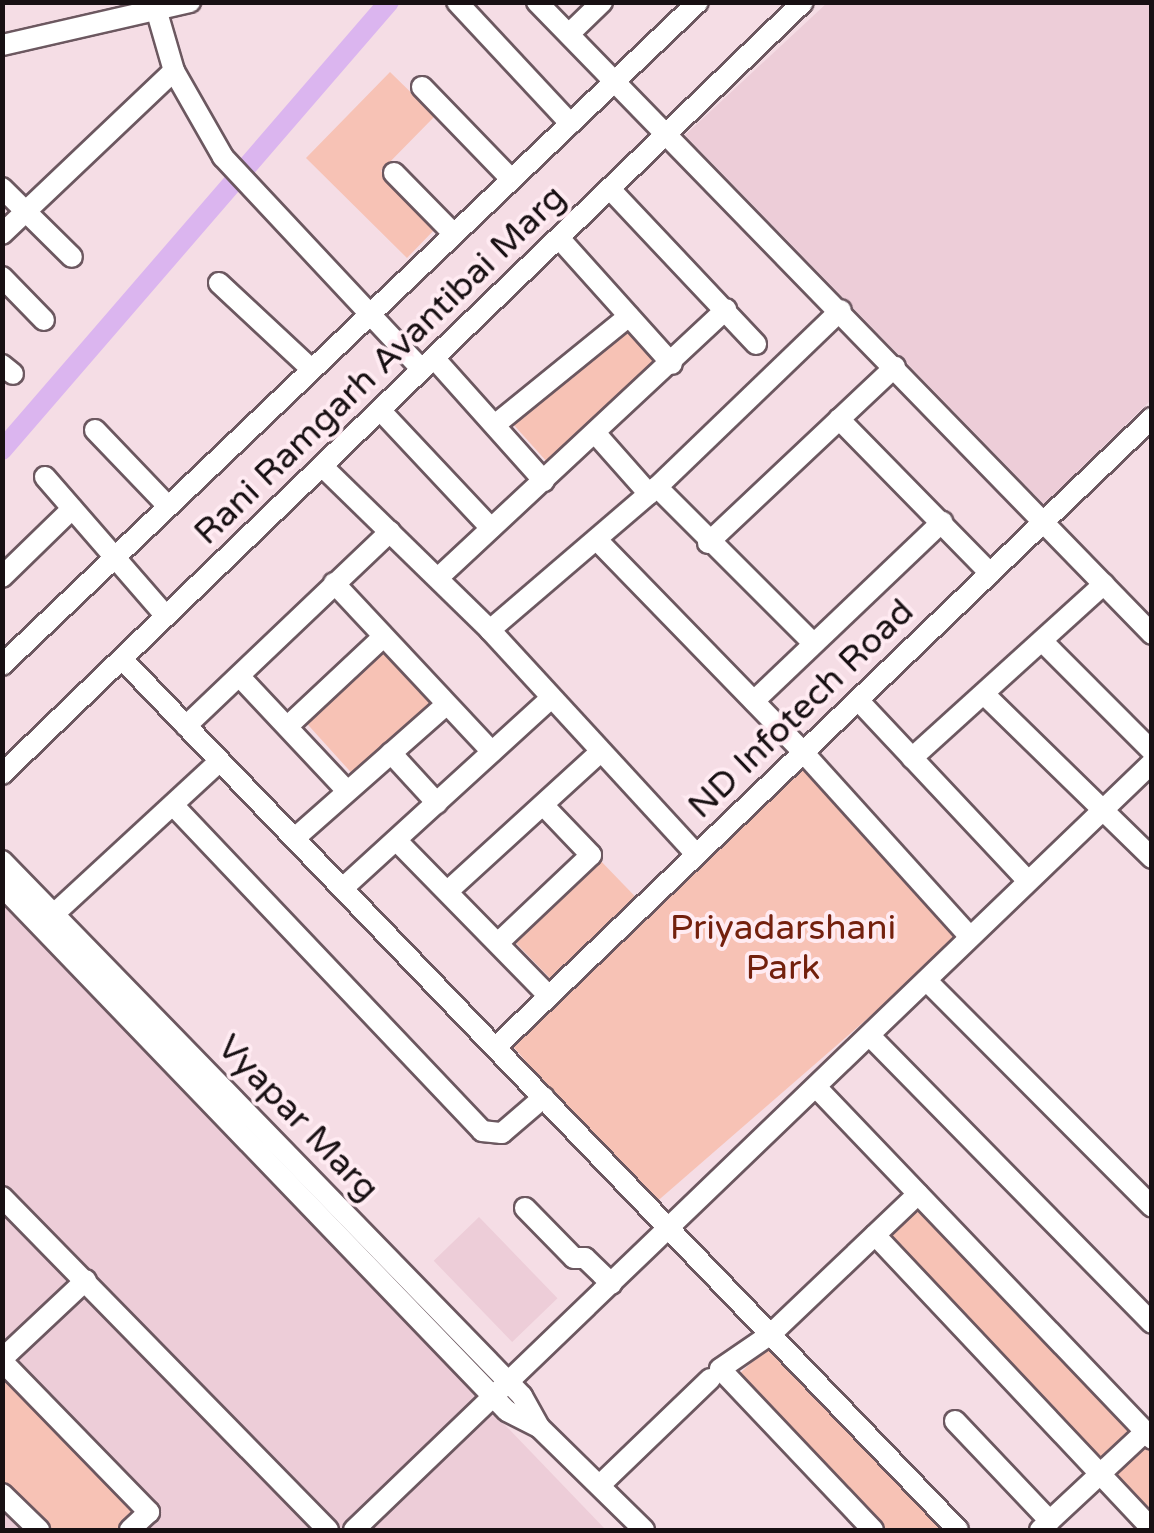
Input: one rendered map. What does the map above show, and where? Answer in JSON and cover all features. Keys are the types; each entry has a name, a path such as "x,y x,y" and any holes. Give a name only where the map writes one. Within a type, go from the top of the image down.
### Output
{"street":[{"path":"2,45 154,6 190,2"},
{"path":"457,2 570,122"},
{"path":"537,2 664,137 840,310 1152,634"},
{"path":"569,34 602,2"},
{"path":"2,665 112,556 698,2"},
{"name":"Rani Ramgarh Avantibai Marg","path":"2,774 804,2"},
{"path":"154,6 174,71 222,157 368,314 496,424 544,481"},
{"path":"2,234 174,71"},
{"path":"422,87 510,179"},
{"path":"394,172 453,233"},
{"path":"2,188 72,257"},
{"path":"610,189 756,344"},
{"path":"559,238 672,364"},
{"path":"2,277 44,320"},
{"path":"219,283 310,368"},
{"path":"438,578 726,310"},
{"path":"490,630 653,490 840,310"},
{"path":"496,424 629,316"},
{"path":"708,543 895,367"},
{"path":"380,410 491,528"},
{"path":"839,419 990,573"},
{"path":"96,430 166,505"},
{"name":"ND Infotech Road","path":"496,1047 990,573 1147,430"},
{"path":"596,434 813,643"},
{"path":"322,466 490,630 598,754 696,854"},
{"path":"44,478 166,616"},
{"path":"2,577 72,509"},
{"path":"754,701 942,522"},
{"path":"186,726 390,532"},
{"path":"597,540 803,752 970,937"},
{"path":"334,584 492,752"},
{"path":"912,758 1104,584"},
{"path":"289,725 383,638"},
{"path":"1043,642 1152,751"},
{"path":"122,659 673,1226 958,1530"},
{"path":"240,678 289,725 347,791"},
{"path":"984,694 1152,858"},
{"path":"343,888 549,700"},
{"path":"858,700 1026,879"},
{"path":"295,838 446,705"},
{"path":"391,753 437,804"},
{"path":"448,891 598,754"},
{"path":"55,913 220,761"},
{"path":"354,1530 928,982 1026,879 1152,763"},
{"path":"172,805 482,1131 493,1136 510,1128 544,1096"},
{"path":"498,943 591,855 542,805"},
{"path":"397,841 548,996"},
{"name":"Vyapar Marg","path":"2,861 500,1388"},
{"name":"Vyapar Marg","path":"2,886 644,1530"},
{"path":"928,982 1147,1192"},
{"path":"870,1036 1152,1323"},
{"path":"816,1086 1148,1435 1045,1526 954,1420"},
{"path":"873,1530 720,1370 771,1334 918,1194"},
{"path":"2,1197 328,1530"},
{"path":"526,1208 574,1258 585,1258 612,1284"},
{"path":"875,1235 1152,1529"},
{"path":"86,1280 2,1360 149,1512 130,1530"},
{"path":"600,1485 710,1380"},
{"path":"2,1494 39,1530"}],"shaded area":[{"path":"828,2 1151,3 1151,400 1044,504 685,135"},
{"path":"3,903 606,1530 3,1530"},
{"path":"479,1217 557,1298 512,1342 434,1261"}],"green space":[{"path":"390,72 435,116 381,171 437,227 407,258 306,158"},
{"path":"631,307 674,355 550,466 508,418"},
{"path":"391,639 441,694 352,774 303,719"},
{"name":"Priyadarshani Park","path":"809,762 961,937 652,1206 500,1031"},
{"path":"595,855 639,901 555,983 510,937"},
{"path":"917,1203 1130,1432 1097,1463 883,1234"},
{"path":"770,1345 947,1530 883,1530 736,1377"},
{"path":"3,1369 137,1513 119,1530 50,1530 3,1480"},
{"path":"1146,1445 1151,1451 1151,1517 1113,1477"}],"waterway":[{"path":"2,450 389,2"}]}
